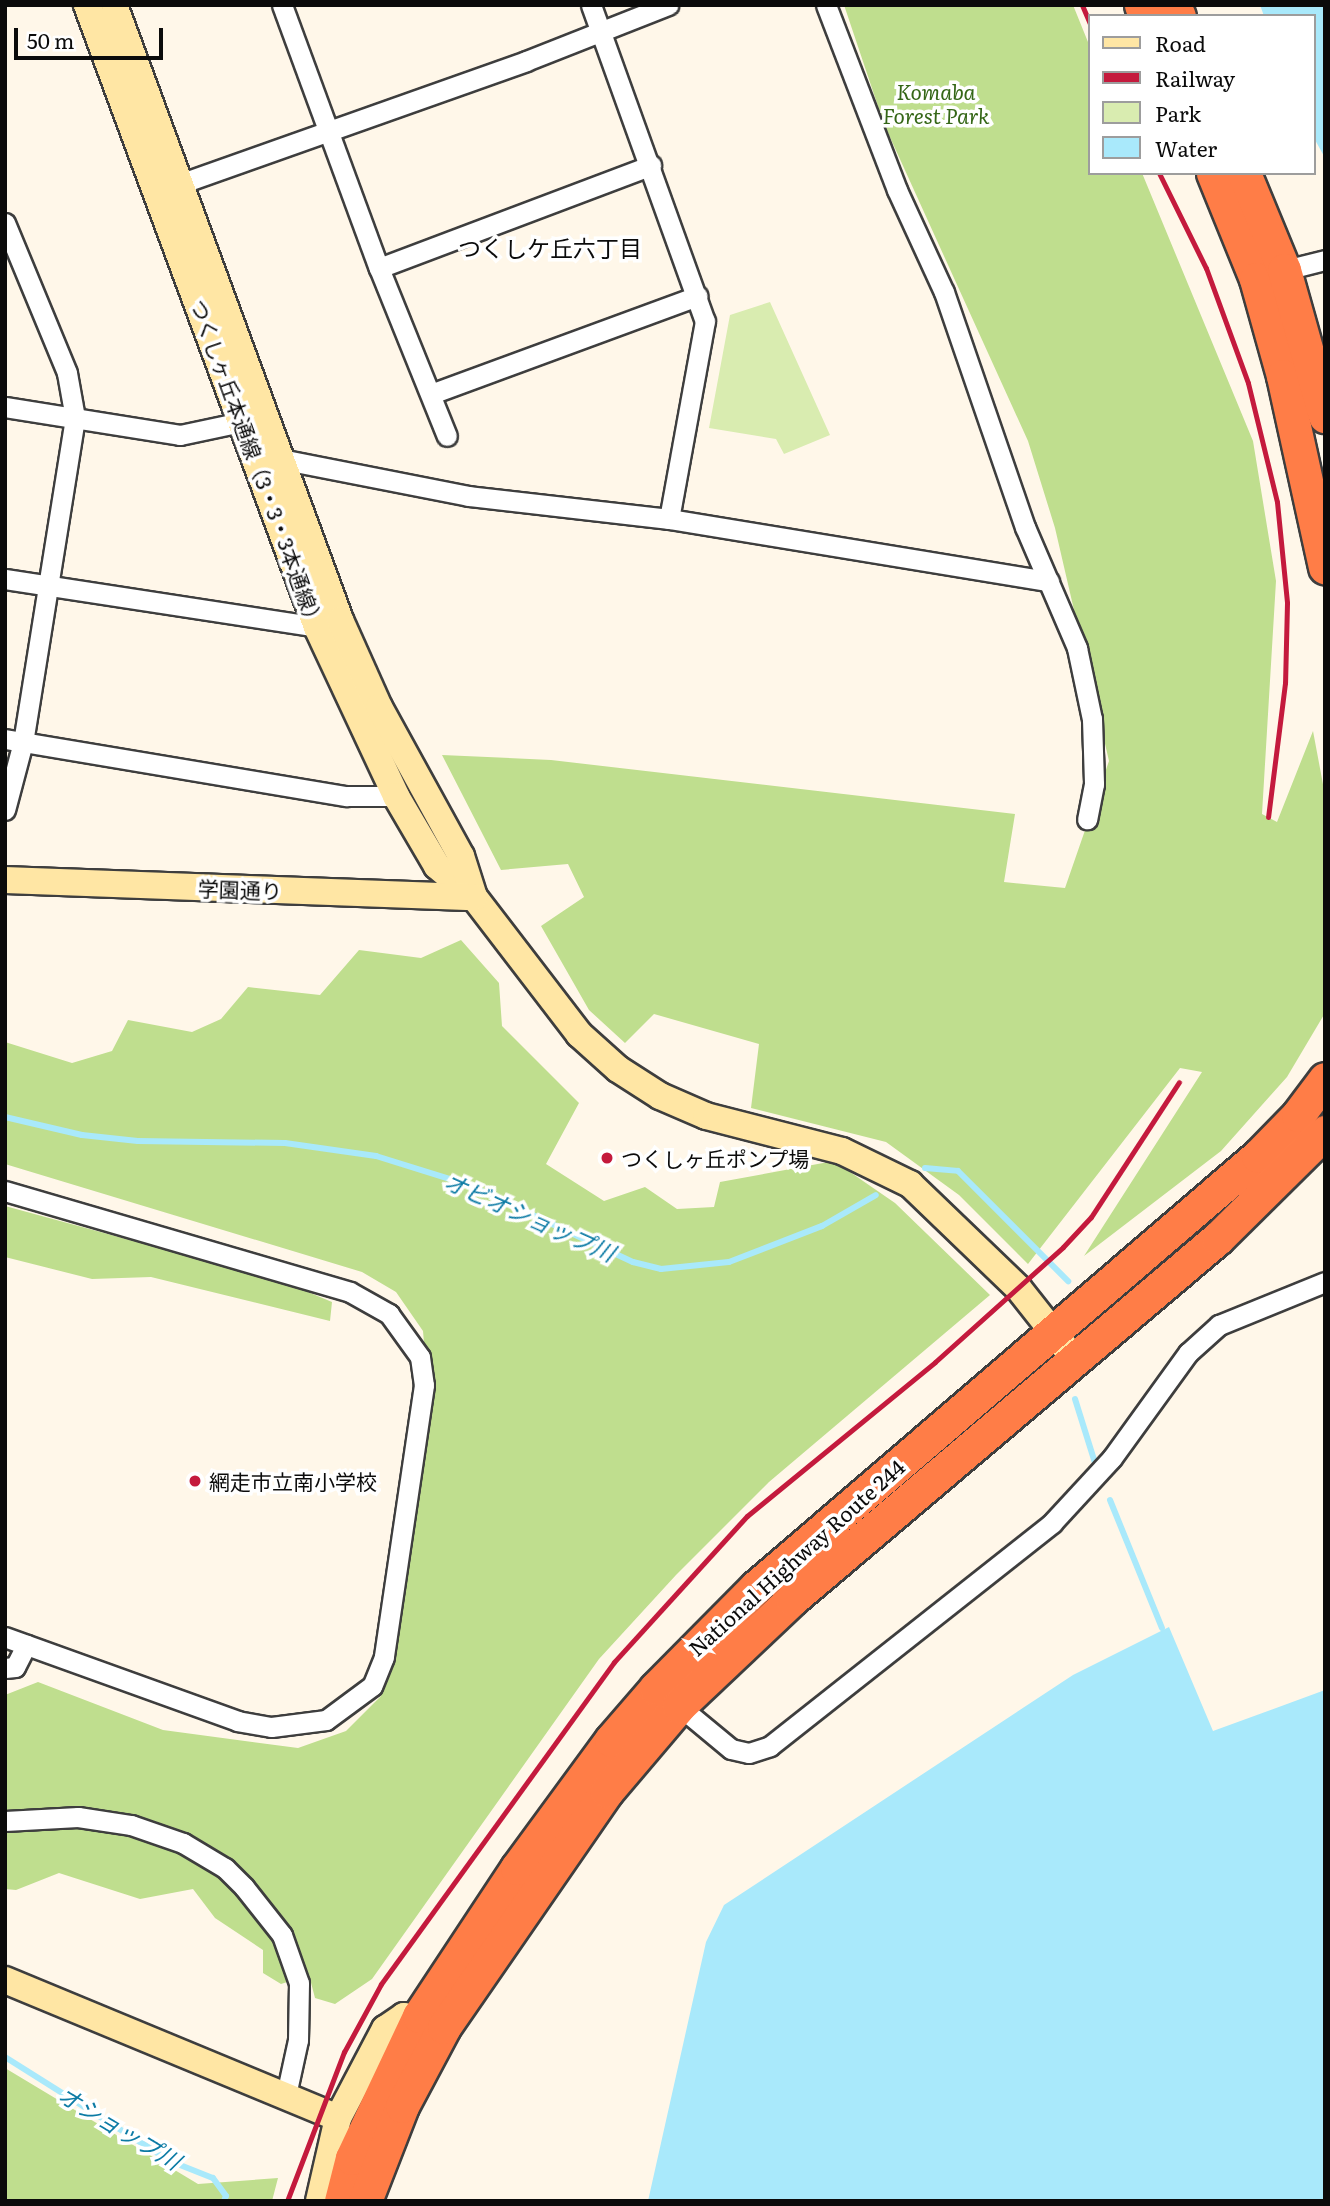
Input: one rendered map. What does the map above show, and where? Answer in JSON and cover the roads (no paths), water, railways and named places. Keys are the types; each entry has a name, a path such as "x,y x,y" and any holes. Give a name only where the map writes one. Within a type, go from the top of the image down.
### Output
{"highway":[{"path":"1214,175 1270,274 1283,376 1325,567"},
{"path":"1245,175 1270,274 1325,416"},
{"name":"National Highway Route 244","path":"341,2201 352,2158 431,2021 607,1791 667,1697 756,1587 1258,1156 1298,1115 1325,1079"},
{"name":"National Highway Route 244","path":"667,1697 782,1608 1074,1358 1219,1238 1325,1132"},
{"name":"National Highway Route 244","path":"365,2201 431,2021"}],"street":[{"name":"つくしヶ丘本通線（3・3・3本通線）","path":"87,5 169,187"},
{"name":"つくしヶ丘本通線（3・3・3本通線）","path":"114,5 169,187 268,463 396,796 437,866 474,897 579,1034 618,1069 660,1097 706,1116 842,1151 911,1184 1018,1289 1074,1358"},
{"path":"282,5 379,268 447,436"},
{"path":"591,5 651,165 705,321 669,519"},
{"path":"169,187 329,132 600,33 668,5"},
{"path":"826,5 897,190 944,292 1025,527 1077,648 1092,719 1094,784 1087,819"},
{"path":"379,268 651,165"},
{"path":"5,223 67,373 75,418 48,586 14,740 5,810"},
{"path":"1270,274 1325,260"},
{"path":"431,394 698,296"},
{"path":"5,407 180,435 254,420"},
{"path":"268,463 468,496 669,519 1049,581"},
{"path":"5,579 329,624"},
{"name":"つくしヶ丘本通線（3・3・3本通線）","path":"329,624 379,706 461,856 474,897"},
{"path":"14,740 347,796 396,796"},
{"name":"学園通り","path":"5,880 474,897"},
{"path":"5,1191 350,1292 389,1314 420,1357 424,1385 384,1657 372,1686 326,1720 271,1727 238,1721 5,1637"},
{"path":"667,1697 731,1749 749,1753 770,1746 1052,1523 1112,1458 1188,1353 1219,1325 1325,1282"},
{"path":"5,1668 15,1667 26,1645"},
{"path":"5,1821 78,1817 131,1825 183,1843 225,1868 257,1900 282,1935 299,1983 298,2040 286,2095"},
{"path":"5,1980 338,2118"},
{"path":"319,2201 338,2118 385,2028 404,2016 431,2021"}],"water":[{"path":"1260,5 1325,5 1325,158 1316,142 1316,14 1263,14"},
{"path":"1169,1627 1213,1731 1325,1690 1325,2201 648,2201 706,1942 724,1905 1073,1675"}],"waterway":[{"name":"オビオショップ川","path":"5,1117 82,1135 138,1141 285,1143 376,1156 469,1185 633,1262 661,1269 729,1262 822,1226 876,1195"},
{"name":"オビオショップ川","path":"925,1168 958,1171 1068,1281"},
{"name":"オビオショップ川","path":"1075,1399 1096,1466"},
{"name":"オビオショップ川","path":"1110,1500 1162,1628"},
{"name":"オショップ川","path":"5,2057 170,2161 213,2178 226,2196 224,2201"}],"railway":[{"path":"1082,5 1088,19"},
{"path":"1160,175 1206,268 1248,383 1277,502 1287,603 1285,683 1268,817"},
{"path":"287,2201 344,2052 381,1984 614,1662 747,1516 935,1362 1063,1247 1091,1217 1179,1082"}],"place":[{"name":"つくしヶ丘ポンプ場","path":"607,1158"},
{"name":"網走市立南小学校","path":"195,1481"}],"district":[{"name":"つくしケ丘六丁目","path":"550,247"}],"park label":[{"name":"Komaba Forest Park","path":"936,103"}]}
